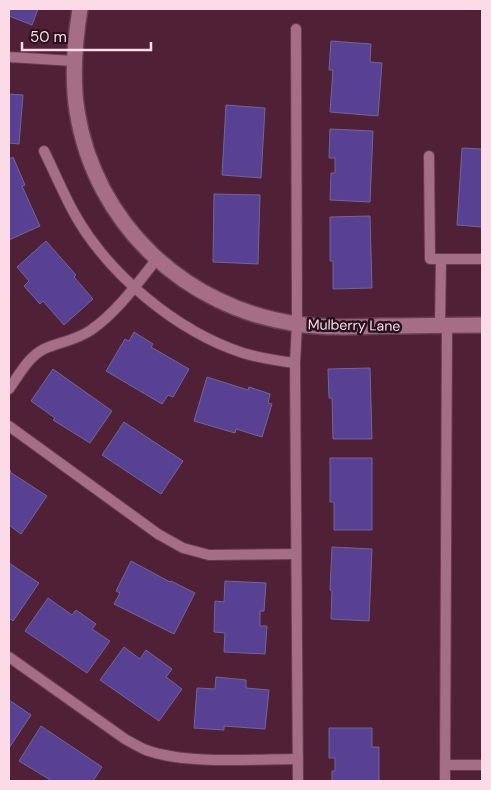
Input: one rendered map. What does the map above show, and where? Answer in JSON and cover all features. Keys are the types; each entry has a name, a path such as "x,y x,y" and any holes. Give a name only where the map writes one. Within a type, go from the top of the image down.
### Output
{"street":[{"name":"Mulberry Lane","path":"80,9 74,61 77,110 87,154 124,225 156,260 187,283 222,303 259,315 297,324 341,327 482,325"}],"lane":[{"path":"296,29 298,781"},
{"path":"9,57 74,61"},
{"path":"44,151 74,214 112,264 135,288 187,327 218,342 244,353 296,363"},
{"path":"429,156 430,259 482,259"},
{"path":"441,259 444,325 445,781"},
{"path":"9,389 30,359 44,349 68,342 91,331 135,288 156,260"},
{"path":"9,426 158,534 183,548 209,555 296,554"},
{"path":"9,657 125,739 145,750 167,756 193,759 298,759"},
{"path":"445,764 482,765"}],"building":[{"path":"9,9 38,9 32,25 9,16"},
{"path":"331,41 371,44 370,62 382,63 378,116 330,112 333,70 329,70"},
{"path":"9,94 23,95 19,144 9,143"},
{"path":"226,105 265,108 261,178 222,175"},
{"path":"330,129 373,131 370,202 330,200 331,173 335,173 335,158 329,158"},
{"path":"462,148 482,149 482,227 457,225"},
{"path":"13,157 25,185 22,186 40,226 9,240 9,159"},
{"path":"214,194 260,195 258,264 213,262"},
{"path":"370,216 372,288 333,289 333,261 330,261 330,217"},
{"path":"46,241 76,275 74,277 93,299 64,325 43,301 40,304 24,286 29,281 17,267"},
{"path":"134,332 153,344 151,347 189,369 173,397 168,395 162,404 106,371 125,339 129,341"},
{"path":"370,368 372,439 333,439 332,398 329,398 328,369"},
{"path":"53,369 112,411 90,443 53,420 55,418 31,401"},
{"path":"207,377 248,390 249,387 270,394 268,403 272,404 262,437 236,429 235,433 194,421"},
{"path":"124,422 183,461 161,494 102,455"},
{"path":"330,458 372,458 372,530 334,530 334,502 330,502"},
{"path":"9,470 47,496 21,534 9,525"},
{"path":"332,547 372,549 369,621 331,619"},
{"path":"131,561 195,593 174,634 114,604 120,593 116,591"},
{"path":"9,563 39,583 13,621 9,618"},
{"path":"225,581 266,583 264,611 260,611 260,626 267,626 265,654 224,652 225,633 214,632 215,601 224,602"},
{"path":"48,598 72,615 76,610 96,624 92,629 110,641 87,673 25,631"},
{"path":"124,647 140,659 146,650 172,669 166,677 182,689 159,721 100,680"},
{"path":"216,677 246,680 246,688 269,690 265,729 224,726 224,730 194,728 197,688 215,689"},
{"path":"9,700 31,715 9,748"},
{"path":"41,726 102,767 93,781 52,781 19,761"},
{"path":"329,728 372,728 372,747 379,747 379,781 332,781 332,771 335,771 335,758 329,758"}]}
